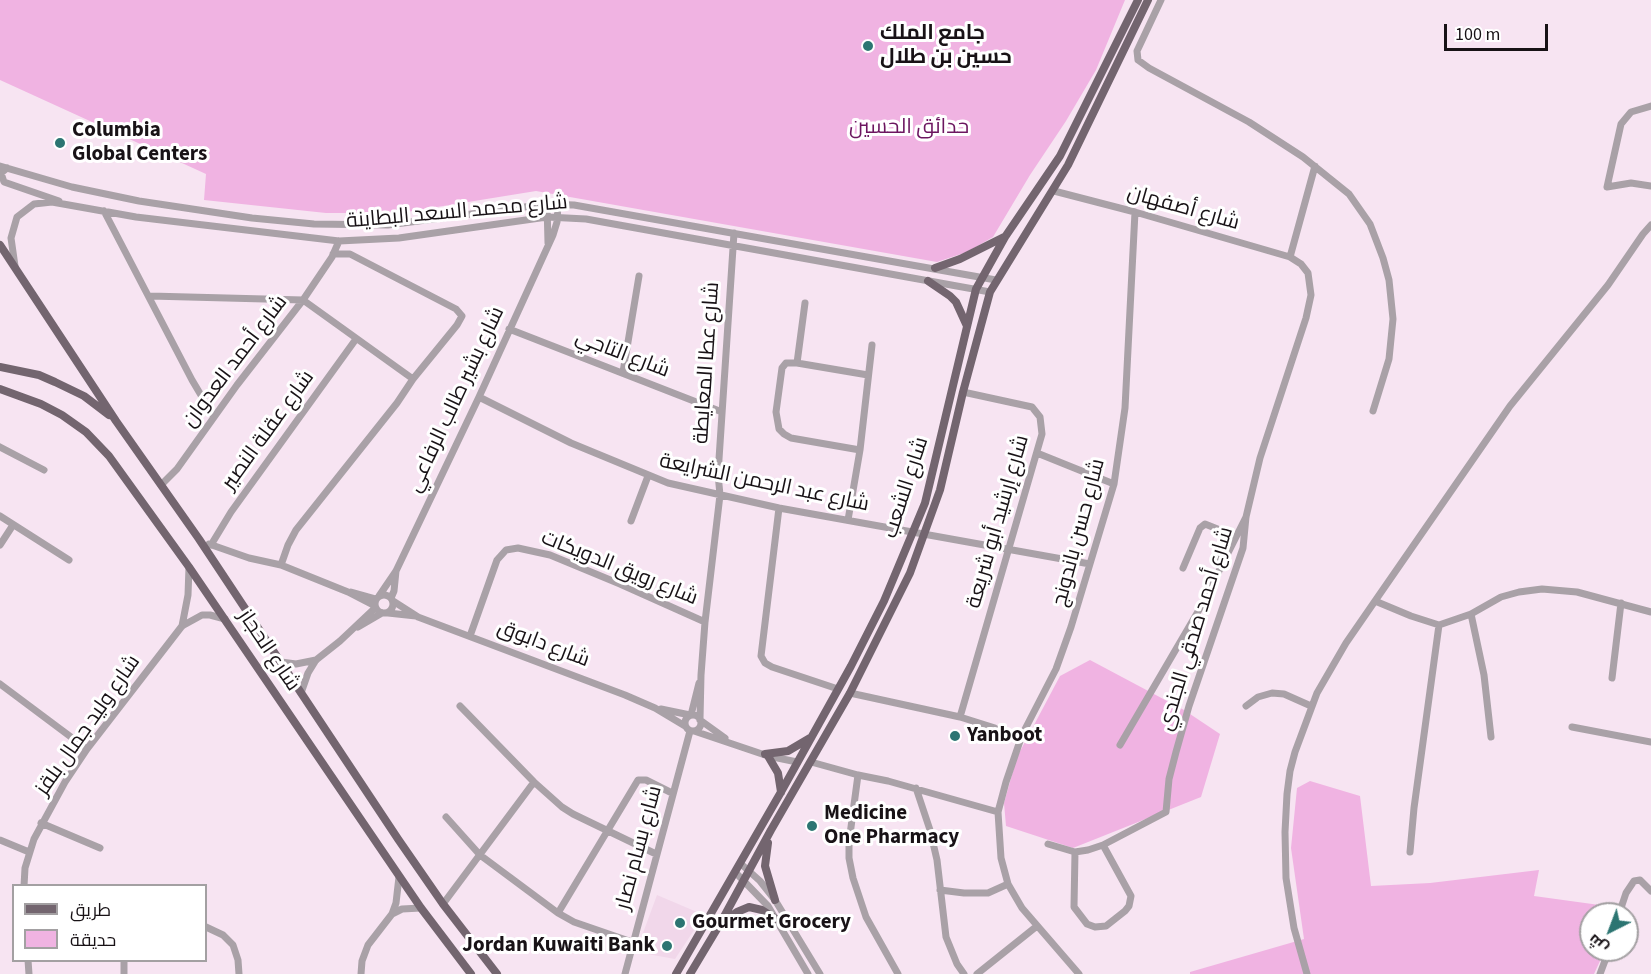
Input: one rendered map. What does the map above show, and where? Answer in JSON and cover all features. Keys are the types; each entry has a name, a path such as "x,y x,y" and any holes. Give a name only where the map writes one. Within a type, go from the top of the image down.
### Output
{"main road":[{"name":"شارع الشعب","path":"676,974 736,873 884,601 923,509 935,467 976,289 1005,237 1064,149 1138,0"},
{"name":"شارع الشعب","path":"690,974 850,693 910,573 940,490 990,292 1054,191 1079,146 1148,0"},
{"path":"934,268 960,259 1005,237"},
{"name":"شارع الحجاز","path":"0,245 116,421 199,539 443,904 497,974"},
{"path":"928,281 956,302 967,326"},
{"name":"شارع الحجاز","path":"0,367 39,375 56,382 84,396 116,421"},
{"name":"شارع الحجاز","path":"0,389 41,404 86,432 109,456 189,567 420,908 471,974"},
{"path":"781,792 778,772 767,755 788,751 812,736"},
{"path":"771,830 765,866 775,900"},
{"path":"720,924 737,912 750,908 762,910 776,918"}],"street":[{"path":"1161,0 1137,51 1138,60 1249,122 1315,166 1349,194 1370,224 1389,280 1394,319 1393,338 1373,411"},
{"path":"1651,106 1631,112 1621,124 1607,187 1631,183 1651,186"},
{"path":"1290,257 1315,166"},
{"path":"3,167 1,176 4,182 47,195 62,203"},
{"name":"شارع محمد السعد البطاينة","path":"3,167 72,187 139,201 252,218 314,224 421,222 547,204 574,205 996,280"},
{"name":"شارع أصفهان","path":"1054,191 1290,257 1301,264"},
{"path":"136,217 139,201"},
{"name":"شارع محمد السعد البطاينة","path":"16,269 11,238 17,217 34,204 47,202 136,217 339,241 399,238 557,216 586,219 990,292"},
{"name":"شارع بشير طالب الرفاعي","path":"547,204 548,243"},
{"name":"شارع بشير طالب الرفاعي","path":"301,693 308,673 316,660 355,628 376,602 396,571 479,397 555,229 558,204"},
{"path":"104,211 192,380 214,417"},
{"name":"شارع حسن باندونج","path":"1079,974 1022,908 1008,884 1001,858 998,812 1022,735 1060,659 1114,484 1125,408 1135,212"},
{"path":"1307,974 1291,910 1285,856 1290,771 1311,706 1326,676 1375,601 1510,406 1608,285 1651,225"},
{"name":"شارع عطا المعايطة","path":"720,495 718,474 734,233"},
{"name":"شارع أحمد العدوان","path":"161,485 177,469 261,352 303,300 339,241"},
{"path":"281,565 288,544 296,530 383,421 462,316 459,312 350,254 333,254"},
{"name":"شارع أحمد صدقي الجندي","path":"1075,852 1103,845 1166,812 1167,790 1172,766 1189,706 1243,548 1246,518 1260,458 1309,306 1310,282 1308,273 1301,264"},
{"path":"623,372 639,276"},
{"path":"150,296 303,300 413,380"},
{"path":"797,363 805,303"},
{"name":"شارع التاجي","path":"509,329 722,412"},
{"name":"شارع عقلة النصير","path":"211,545 231,512 356,339"},
{"path":"848,520 860,450 872,345"},
{"path":"860,450 791,438 779,429 776,412 782,368 786,363 868,375"},
{"name":"شارع إرشيد أبو شريعة","path":"960,717 1042,434 1041,421 1038,413 1032,407 963,392"},
{"name":"شارع عبد الرحمن الشرايعة","path":"479,397 571,443 648,476 686,488 779,508 1090,564"},
{"path":"0,447 44,470"},
{"path":"1037,453 1114,484"},
{"path":"631,521 648,476"},
{"name":"شارع رويق الدويكات","path":"700,720 705,622 720,495"},
{"path":"779,508 761,656 772,668 838,689"},
{"path":"0,516 69,560"},
{"path":"1120,745 1221,567 1246,518"},
{"path":"1183,568 1200,528 1205,524 1225,532 1219,554 1221,567"},
{"path":"0,545 13,525"},
{"path":"199,539 249,558 281,565 376,602 385,613"},
{"name":"شارع رويق الدويكات","path":"470,636 497,560 506,550 518,548 559,558 705,622"},
{"name":"شارع وليد جمال بلقز","path":"24,884 29,852 41,823 87,749 182,626 188,601 189,567"},
{"name":"شارع بشير طالب الرفاعي","path":"355,628 392,608 396,571"},
{"path":"1375,601 1439,625 1471,614 1501,597 1542,588 1577,592 1651,612"},
{"path":"376,602 385,595 392,600"},
{"name":"شارع دابوق","path":"392,600 418,616 572,673 655,708 690,729 767,755 797,762"},
{"path":"1612,678 1621,603"},
{"name":"شارع دابوق","path":"385,613 418,616"},
{"path":"1471,614 1484,675 1491,737"},
{"path":"182,626 197,616 206,615 225,620"},
{"path":"1410,852 1439,625"},
{"path":"281,662 296,664 316,660"},
{"name":"شارع رويق الدويكات","path":"690,729 686,718 690,715 701,675"},
{"path":"0,684 87,749"},
{"path":"850,693 960,717 995,728"},
{"path":"1246,706 1258,697 1272,693 1284,694 1311,706"},
{"path":"460,706 534,782 568,811 656,854"},
{"name":"شارع دابوق","path":"655,708 690,715 729,741"},
{"path":"690,729 700,727 700,720"},
{"path":"1572,727 1651,742"},
{"name":"شارع بسام نصار","path":"625,974 690,729"},
{"path":"811,762 916,788 998,812"},
{"path":"858,775 850,831 849,858 853,878 866,917 898,974"},
{"path":"558,913 638,780 646,780 672,793"},
{"path":"443,904 534,782"},
{"path":"916,788 937,860 946,937 964,974"},
{"path":"446,817 480,855 558,913 584,926 632,942"},
{"path":"41,823 100,848"},
{"path":"0,840 29,852"},
{"path":"1048,844 1075,852 1074,907 1087,924 1095,927 1106,926 1125,911 1129,906 1131,896 1103,845"},
{"path":"741,864 775,900 820,974"},
{"path":"736,873 768,906 808,974"},
{"path":"361,974 362,961 368,945 392,914 396,903 399,877"},
{"path":"1623,902 1634,880 1643,882 1651,891"},
{"path":"940,890 988,893 1008,884"},
{"path":"392,914 402,909 420,908"},
{"path":"977,974 1037,926"},
{"path":"207,927 223,935 233,945 238,960 239,974"}],"shaded area":[{"path":"657,895 704,915 675,959 636,952"}],"green space":[{"name":"حدائق الحسين","path":"0,0 1125,0 1096,70 993,237 967,252 937,262 536,191 400,213 326,213 204,200 206,174 0,80"},
{"path":"1090,660 1184,710 1220,734 1201,797 1073,848 1006,826 1004,803 1017,757 1060,676"},
{"path":"1310,781 1360,796 1371,886 1430,883 1539,870 1534,896 1579,902 1579,962 1600,962 1594,974 1190,974 1190,972 1304,939 1291,848 1297,788"}],"place":[{"name":"جامع الملك حسين بن طلال","path":"868,46"},
{"name":"Columbia Global Centers","path":"60,143"},
{"name":"Yanboot","path":"955,736"},
{"name":"Medicine One Pharmacy","path":"812,826"},
{"name":"Gourmet Grocery","path":"680,923"},
{"name":"Jordan Kuwaiti Bank","path":"667,946"}]}
